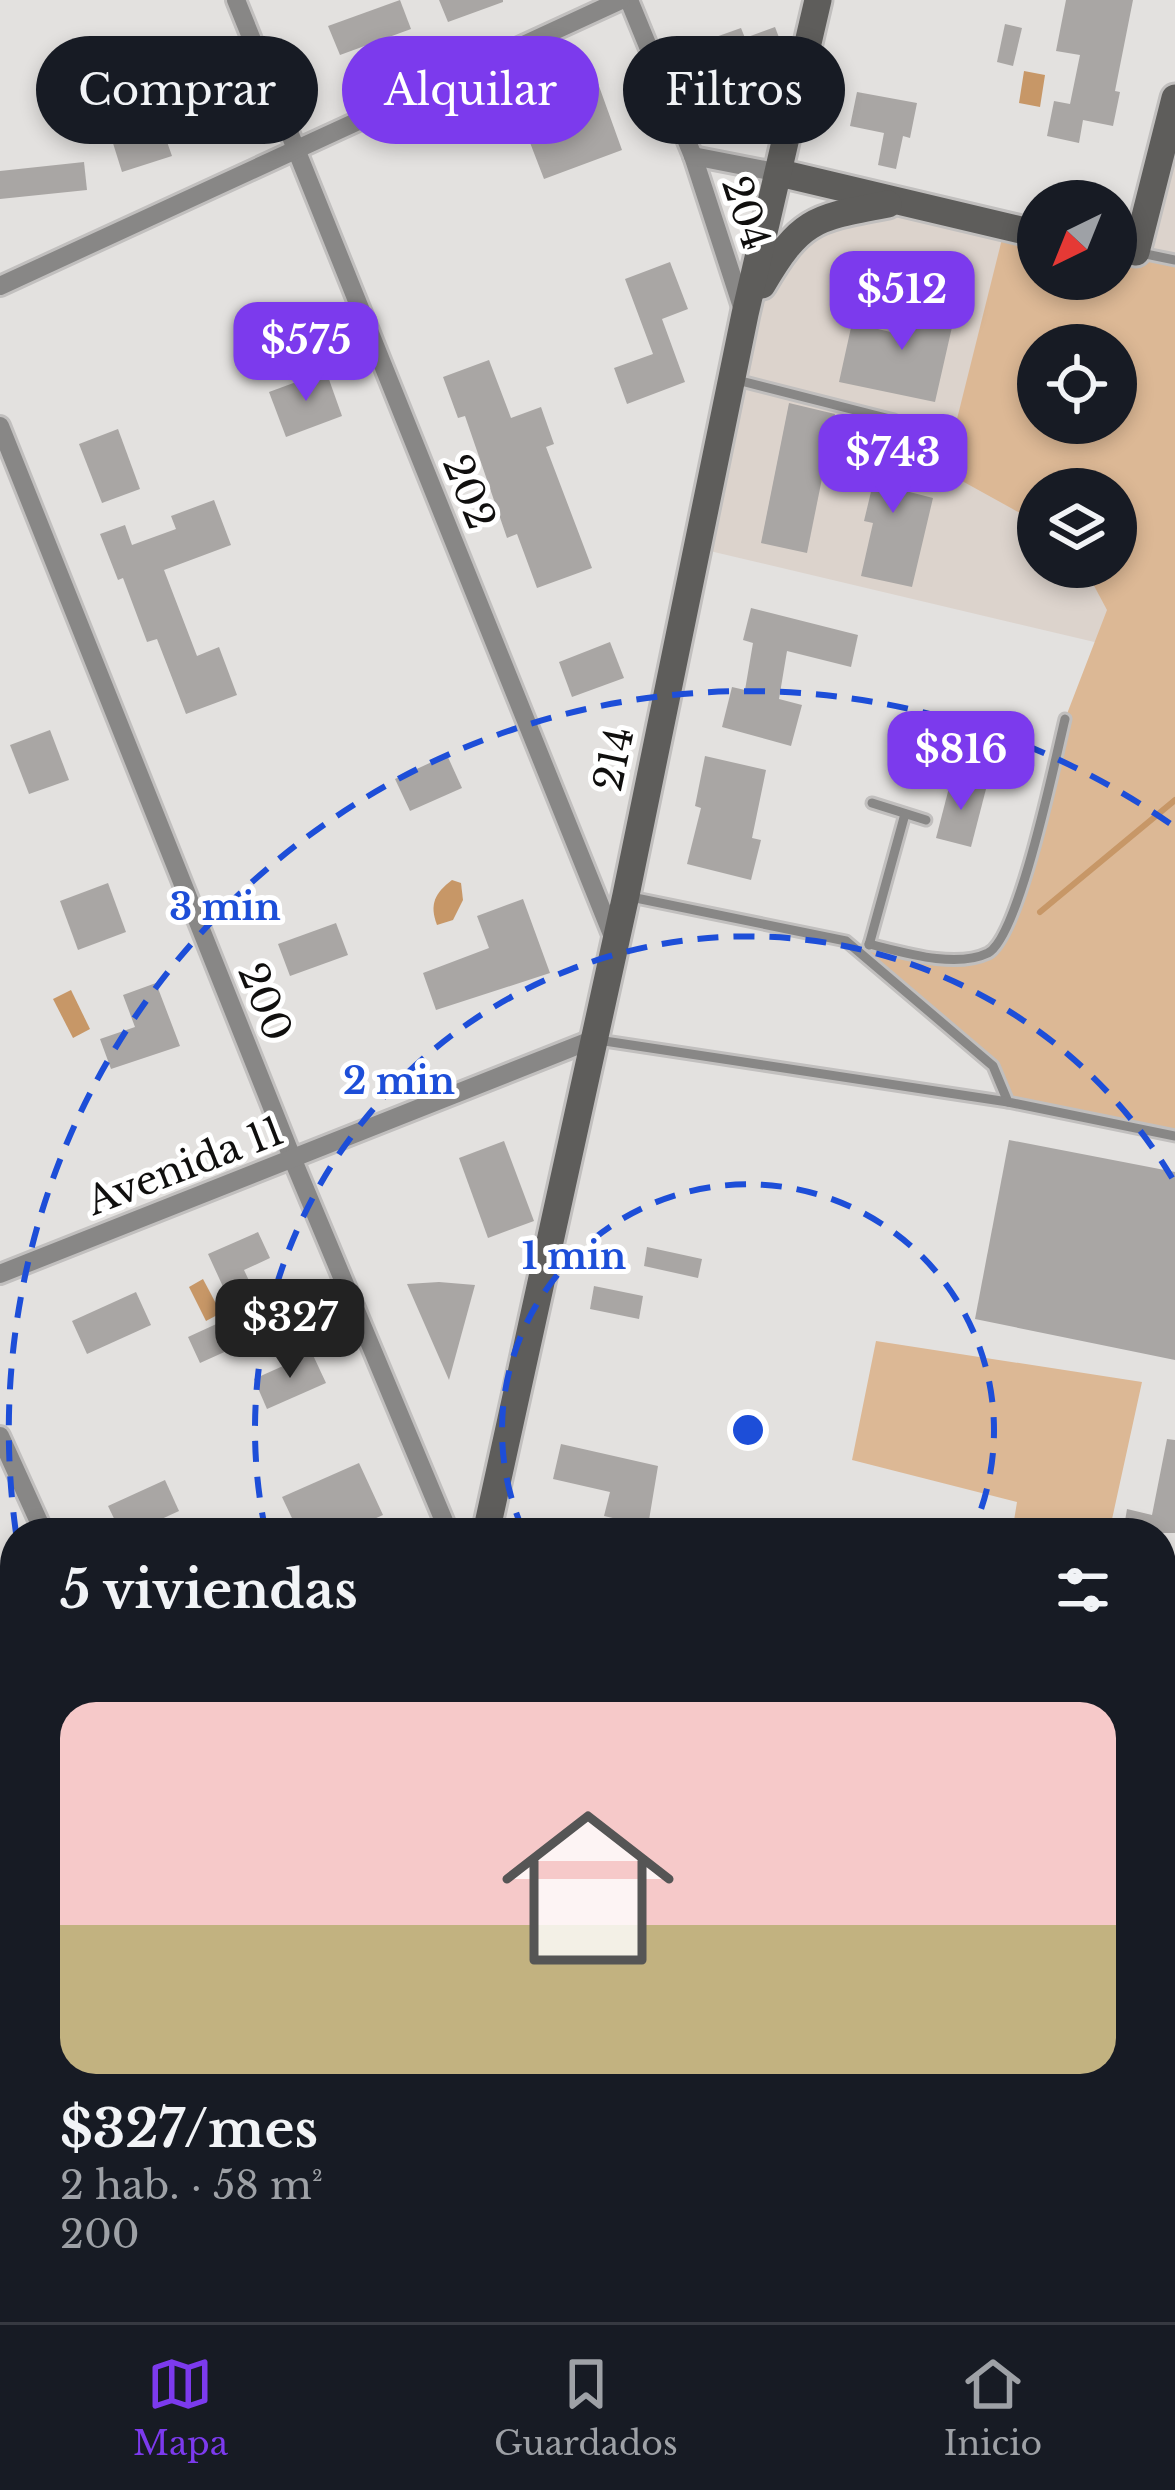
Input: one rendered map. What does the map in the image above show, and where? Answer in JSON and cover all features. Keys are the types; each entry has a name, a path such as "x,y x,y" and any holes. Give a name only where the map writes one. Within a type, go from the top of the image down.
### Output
{"street":[{"name":"202","path":"236,0 615,942"},
{"path":"0,286 625,0"},
{"name":"204","path":"625,0 693,156 745,314"},
{"name":"214","path":"489,1518 626,896 745,314 818,0"},
{"path":"1137,219 1173,119"},
{"path":"693,156 1017,229"},
{"path":"745,314 796,234 830,215 895,202"},
{"name":"200","path":"0,426 293,1160 443,1518"},
{"name":"Avenida 11","path":"0,1274 594,1039"},
{"path":"0,1436 37,1518"}],"lane":[{"path":"1137,252 1175,260"},
{"path":"732,378 894,420"},
{"path":"626,896 846,941 867,950 945,958 988,953 1017,905 1065,719"},
{"path":"872,803 926,820"},
{"path":"867,950 905,814"},
{"path":"867,950 993,1066 1008,1102"},
{"path":"594,1039 1008,1102 1175,1136"}],"shaded area":[{"path":"1024,71 1045,75 1040,107 1019,103"},
{"path":"1175,81 1175,661 697,548 745,314 796,234 895,203 1005,227 1017,246 1017,300 1137,300 1137,247"},
{"path":"1005,227 1017,230 1017,300 1137,300 1137,255 1175,263 1175,1132 1008,1102 993,1066 866,956 869,944 945,958 988,953 1006,933 1065,719 1107,610 1095,588 1137,588 1137,468 1017,468 1017,511 944,471"},
{"path":"452,880 461,883 463,900 453,920 437,925 435,900"},
{"path":"71,990 90,1029 73,1038 53,999"},
{"path":"203,1279 221,1313 206,1321 189,1287"},
{"path":"876,1341 1142,1382 1112,1518 1014,1518 1017,1502 852,1460"}],"building":[{"path":"400,0 411,29 392,36 342,36 340,55 328,26"},
{"path":"439,0 503,0 503,2 448,22"},
{"path":"1066,0 1133,0 1113,126 1083,120 1079,143 1047,136 1054,101 1070,104 1080,55 1056,51"},
{"path":"1005,24 1022,28 1013,66 997,62"},
{"path":"775,27 778,36 750,36"},
{"path":"741,28 744,36 718,36"},
{"path":"599,86 622,150 544,179 531,144 599,144"},
{"path":"857,92 917,103 910,138 903,136 896,169 878,165 884,133 850,126"},
{"path":"113,144 168,144 172,156 122,172"},
{"path":"84,162 87,190 0,199 0,171"},
{"path":"670,262 688,309 662,319 685,382 627,404 614,368 653,354 625,279"},
{"path":"917,296 957,305 935,402 839,382 852,323 908,336"},
{"path":"489,360 511,418 541,407 554,444 546,447 592,568 537,588 517,534 507,538 465,416 458,418 443,377"},
{"path":"326,371 342,416 286,437 269,392"},
{"path":"789,403 835,414 807,553 761,543"},
{"path":"118,429 140,489 102,503 79,444"},
{"path":"872,430 905,439 894,488 933,498 912,587 861,576 873,523 864,521 876,471 863,468"},
{"path":"214,500 231,545 164,570 197,656 219,647 237,695 186,714 157,639 147,642 100,534 125,525 132,545 176,529 171,516"},
{"path":"751,608 858,635 851,667 787,651 779,699 802,705 791,746 722,727 732,687 745,690 753,643 743,640"},
{"path":"610,642 624,678 572,697 559,662"},
{"path":"50,730 69,780 29,794 10,745"},
{"path":"447,755 462,788 410,811 395,779"},
{"path":"705,756 766,770 752,838 761,840 751,880 687,864 701,808 695,806"},
{"path":"951,780 986,789 971,847 936,838"},
{"path":"108,883 126,932 78,950 60,901"},
{"path":"523,899 550,973 436,1010 423,973 489,948 477,916"},
{"path":"336,923 348,955 290,976 278,944"},
{"path":"156,983 180,1046 111,1069 100,1039 135,1027 123,995"},
{"path":"1009,1140 1175,1172 1175,1360 975,1319"},
{"path":"504,1141 534,1221 488,1238 459,1158"},
{"path":"258,1232 270,1258 244,1270 260,1304 279,1295 291,1322 200,1363 188,1337 236,1315 208,1254"},
{"path":"647,1247 702,1259 698,1278 644,1266"},
{"path":"407,1284 475,1285 449,1380"},
{"path":"594,1286 643,1296 639,1319 590,1309"},
{"path":"136,1292 151,1325 87,1354 72,1321"},
{"path":"312,1353 326,1383 267,1409 254,1379"},
{"path":"1167,1439 1175,1440 1175,1518 1126,1518 1127,1509 1152,1515"},
{"path":"561,1444 658,1466 649,1518 604,1516 610,1492 553,1479"},
{"path":"359,1463 383,1515 292,1518 282,1497"},
{"path":"165,1480 179,1511 164,1518 114,1518 108,1506"}],"waterway":[{"path":"1040,912 1175,800"}]}
